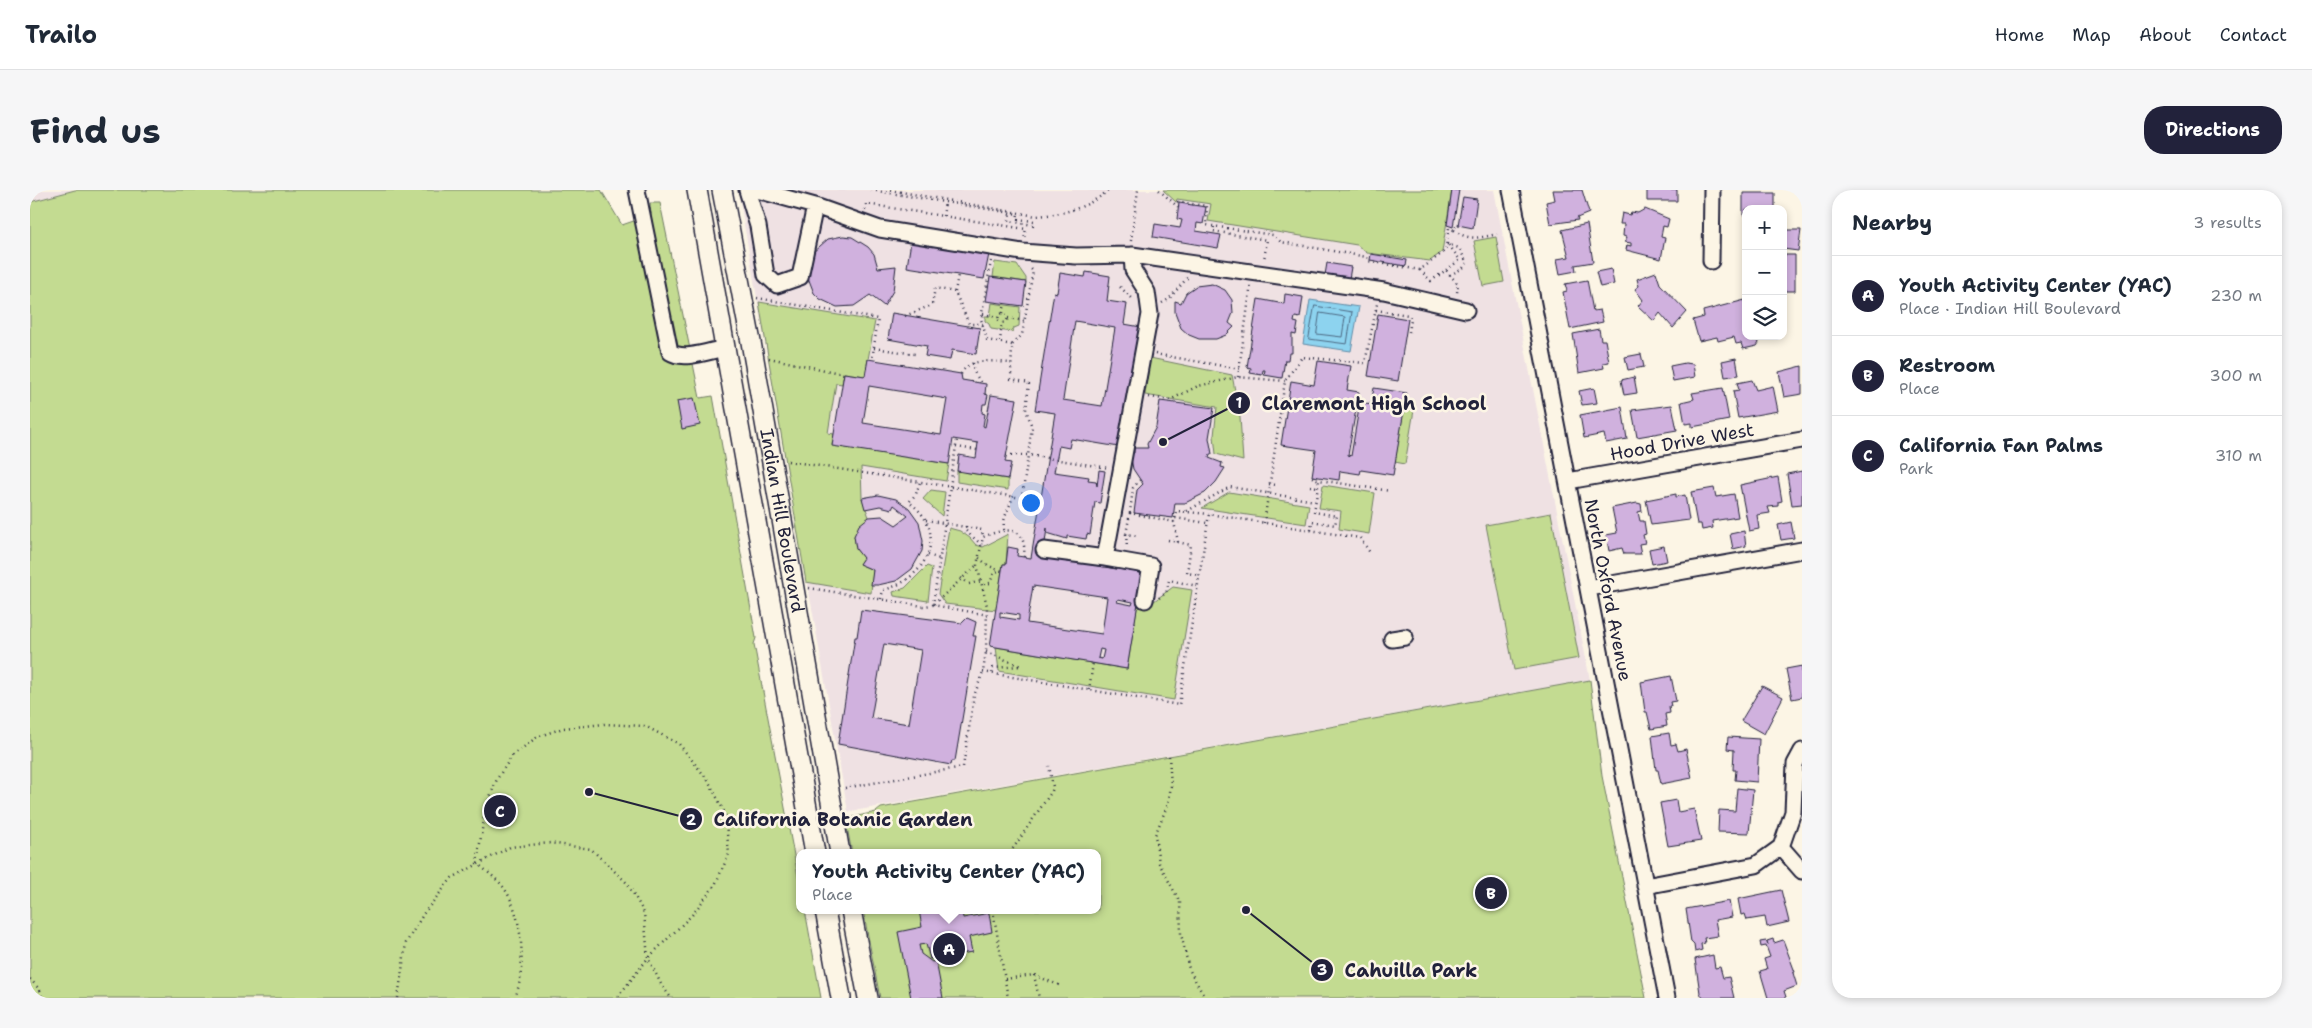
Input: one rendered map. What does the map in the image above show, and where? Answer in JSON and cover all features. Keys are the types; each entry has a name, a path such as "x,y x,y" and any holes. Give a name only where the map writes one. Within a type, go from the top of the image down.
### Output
{"main road":[{"name":"Indian Hill Boulevard","path":"697,190 814,849"},
{"name":"Indian Hill Boulevard","path":"722,190 751,342 839,849"},
{"path":"826,914 841,998"},
{"path":"852,914 868,998"}],"street":[{"path":"637,190 670,352 676,356 690,355 725,348"},
{"path":"747,190 758,226 766,275 777,285 800,277 815,206"},
{"path":"758,190 815,206 880,229 1022,252 1076,256 1132,255 1379,290 1461,309"},
{"name":"North Oxford Avenue","path":"1511,190 1668,998"},
{"path":"1711,261 1712,190"},
{"path":"1105,558 1150,314 1147,292 1133,270 1132,255"},
{"name":"Hood Drive West","path":"1568,481 1802,440"},
{"path":"1044,550 1151,566 1145,600"},
{"path":"1589,588 1802,550"},
{"path":"1645,886 1756,865 1782,847 1793,812 1795,764 1802,750"},
{"path":"1782,847 1802,871"}],"path":[{"path":"871,190 1036,216 1061,214 1082,208 1110,190"},
{"path":"890,190 1015,211 1018,214"},
{"path":"1132,255 1130,246 1138,190"},
{"path":"1159,190 1178,207 1178,202 1207,206 1206,225 1273,235 1281,242 1367,257 1368,261 1420,270 1431,282 1460,260 1448,244"},
{"path":"944,216 945,203"},
{"path":"864,217 866,204 1026,229 1021,258 1033,271 1022,335 1012,344 1011,363 1011,379 1028,383 1026,410 1032,427 1022,498"},
{"path":"1010,213 1009,221 1033,225 1034,221 1017,219 1018,214"},
{"path":"1214,226 1213,231 1267,240 1262,267"},
{"path":"1454,230 1456,226"},
{"path":"1420,270 1445,251 1448,244 1449,228 1461,235 1475,239 1497,234"},
{"path":"1448,244 1459,248 1467,263 1463,268 1450,275"},
{"path":"992,257 982,314 983,324 987,340 1012,344"},
{"path":"1446,270 1458,284 1461,309"},
{"path":"1120,287 1134,300 1149,306 1158,305 1169,300 1181,283 1194,274"},
{"path":"958,275 955,292 969,324 983,324"},
{"path":"1238,377 1252,281 1257,282"},
{"path":"905,316 932,305 935,288 955,292"},
{"path":"1264,523 1285,381 1302,357 1365,363 1379,290"},
{"path":"755,298 878,319 872,360"},
{"path":"998,317 1003,313 1005,304"},
{"path":"1376,310 1408,315 1411,320 1409,332"},
{"path":"1003,313 1008,318 1024,321"},
{"path":"982,314 998,317 1002,322 1000,342"},
{"path":"1002,322 1008,318"},
{"path":"874,348 915,354"},
{"path":"1143,352 1240,369"},
{"path":"766,358 844,374"},
{"path":"961,374 967,366 973,363 987,361 1011,363"},
{"path":"973,363 974,372 981,383"},
{"path":"1135,396 1170,400 1198,386 1238,377 1285,381"},
{"path":"933,604 957,440"},
{"path":"1275,446 1281,447"},
{"path":"956,447 977,450"},
{"path":"1006,455 1028,456 1121,470"},
{"path":"784,460 1041,501"},
{"path":"1312,477 1319,480 1390,491"},
{"path":"1137,536 1126,534 1133,488 1140,480"},
{"path":"1311,530 1312,522 1335,524 1336,516 1314,512 1319,480"},
{"path":"882,599 883,590 909,580 921,568 928,554 930,540 928,524 920,510 910,502 916,494 920,482"},
{"path":"1269,484 1276,485"},
{"path":"1310,486 1318,487"},
{"path":"1187,511 1230,488 1316,501"},
{"path":"1004,530 1005,514 1013,496"},
{"path":"1178,542 1174,522 1176,511 1187,511 1360,538 1371,554"},
{"path":"1130,514 1174,522"},
{"path":"983,672 1179,705 1209,514"},
{"path":"1156,523 1157,518"},
{"path":"1175,518 1207,523"},
{"path":"839,789 963,767 974,696 983,672 986,652 988,615 977,565 983,547 982,530 926,520"},
{"path":"966,526 966,531 983,547"},
{"path":"983,537 1004,530 1014,530 1021,535 1025,544 1024,557"},
{"path":"1168,540 1191,545 1186,573 1199,575"},
{"path":"928,554 940,559"},
{"path":"961,578 969,584 990,583 994,573 1001,571 989,566 979,558"},
{"path":"933,604 977,565"},
{"path":"1145,600 1158,599 1166,594 1169,580 1198,586"},
{"path":"805,588 923,606 933,604 988,615"},
{"path":"986,652 1021,666 993,668 992,673"},
{"path":"1089,690 1093,663"},
{"path":"477,863 485,810 497,779 512,756 537,737 563,728 605,724 646,726 679,744 708,780 725,813 729,854 715,885 692,915 648,958 617,998"},
{"path":"1168,756 1171,786 1168,804 1155,835 1159,863 1180,902 1181,934 1189,969 1205,998"},
{"path":"1013,849 1052,792 1053,787 1049,766"},
{"path":"398,998 406,943 424,914 452,878 510,847 550,843 591,849 628,884 644,913 648,958 661,984 671,998"},
{"path":"477,863 501,884 513,906 520,943 522,970 515,998"},
{"path":"994,914 1008,998"},
{"path":"1005,979 1034,975 1061,986"},
{"path":"1034,975 1039,998"},
{"path":"30,980 40,990 42,998"}],"shaded area":[{"path":"30,190 75,190 30,202"},
{"path":"738,190 1494,190 1590,680 848,812"}],"green space":[{"path":"75,190 601,190 622,225 651,215 650,203 660,203 700,398 713,396 756,638 754,644 796,866 796,914 806,914 821,998 30,998 30,202"},
{"path":"1163,190 1452,190 1442,252 1430,261 1367,253 1357,245 1208,221 1211,204 1177,199 1176,202"},
{"path":"1496,237 1504,282 1483,286 1474,241"},
{"path":"995,262 1017,265 1026,278 1026,282 993,277"},
{"path":"759,302 875,321 865,376 844,373 842,384 836,383 828,433 834,434 832,445 949,464 946,481 861,467 862,498 869,517 854,536 856,549 863,558 859,564 873,570 871,593 806,582"},
{"path":"992,303 1020,307 1019,326 1014,328 1012,332 991,329 985,321 985,316 990,316"},
{"path":"1150,358 1232,375 1240,417 1243,461 1216,454 1214,436 1217,407 1145,395"},
{"path":"1405,402 1415,404 1405,464 1395,462"},
{"path":"957,471 1008,479 1008,490 957,482"},
{"path":"1323,485 1375,493 1369,534 1339,529 1341,511 1319,508"},
{"path":"931,490 945,492 942,516 923,499"},
{"path":"1229,492 1309,505 1306,524 1202,508"},
{"path":"1551,513 1579,658 1514,670 1486,525"},
{"path":"949,528 960,531 976,545 983,547 1008,534 1006,564 1003,564 996,610 945,604 938,594"},
{"path":"927,566 932,568 928,601 894,596 893,592 905,588"},
{"path":"1173,587 1192,590 1174,700 999,671 996,647 1127,669 1138,602 1150,604"},
{"path":"1590,680 1602,776 1646,998 880,998 864,914 1101,914 1101,849 851,849 846,822 849,818 876,812 881,808"}],"water":[{"path":"1310,300 1359,307 1351,351 1303,344"}],"building":[{"path":"1452,190 1459,190 1453,227 1447,225"},
{"path":"1553,190 1582,190 1589,213 1577,218 1578,220 1550,224 1546,202 1555,200"},
{"path":"1647,190 1677,190 1677,201 1647,201"},
{"path":"1743,193 1775,193 1775,205 1743,205"},
{"path":"1463,197 1477,199 1473,228 1458,225"},
{"path":"1179,203 1206,207 1203,224 1197,223 1196,231 1221,235 1218,248 1153,237 1155,224 1180,228 1182,220 1177,219"},
{"path":"1645,209 1669,219 1667,227 1663,226 1661,237 1665,238 1661,259 1626,250 1627,245 1631,246 1631,243 1625,242 1627,237 1623,236 1624,224 1620,224 1622,213 1630,215 1631,212 1638,213"},
{"path":"1587,224 1593,262 1575,265 1576,271 1560,274 1557,259 1569,257 1562,230"},
{"path":"1787,230 1801,230 1798,251 1787,250"},
{"path":"843,236 852,237 868,247 874,254 878,268 896,266 893,291 884,306 870,295 854,306 837,307 820,299 814,293 807,275 812,253 828,239"},
{"path":"911,241 989,254 984,279 907,267"},
{"path":"1371,254 1407,260 1406,266 1370,260"},
{"path":"1787,255 1795,255 1795,291 1787,291"},
{"path":"1327,263 1351,267 1349,279 1325,275"},
{"path":"1611,269 1614,284 1600,287 1596,272"},
{"path":"1086,272 1110,276 1107,301 1127,304 1124,324 1141,327 1119,447 1071,439 1069,448 1059,446 1054,472 1089,477 1088,480 1096,481 1097,486 1099,470 1105,471 1100,503 1095,502 1090,535 1087,534 1086,539 1067,536 1067,539 1047,533 1047,528 1043,557 1143,573 1127,669 990,646 1003,564 1006,564 1008,547 1018,549 1017,556 1031,558 1055,413 1035,410 1054,292 1057,293 1060,273 1085,277","holes":["1075,321 1115,328 1102,406 1063,400","1033,586 1107,597 1102,634 1027,623","1118,599 1133,602 1132,605 1117,602","1000,612 1019,615 1019,620 1000,617","1100,649 1104,650 1102,659 1098,658"]},
{"path":"1656,272 1660,284 1687,312 1673,328 1660,313 1654,321 1638,306 1643,300 1635,289 1639,286 1637,279"},
{"path":"990,277 1026,282 1023,306 986,301"},
{"path":"1587,280 1593,311 1600,310 1603,322 1570,329 1563,292 1567,291 1565,284"},
{"path":"1212,284 1225,290 1232,300 1233,313 1229,323 1234,327 1226,335 1216,339 1199,339 1189,335 1181,328 1175,312 1175,301 1181,303 1186,293 1196,286"},
{"path":"1285,294 1303,297 1300,318 1295,317 1294,322 1298,323 1296,335 1292,334 1292,353 1289,353 1288,360 1285,360 1282,378 1264,375 1265,370 1263,370 1262,375 1250,373 1251,368 1247,367 1258,299 1284,304"},
{"path":"1742,301 1742,340 1758,340 1759,343 1757,346 1743,349 1741,343 1736,344 1734,337 1718,341 1717,337 1699,341 1693,320 1704,317 1703,311"},
{"path":"892,313 980,328 976,354 952,350 950,360 925,356 927,346 888,339"},
{"path":"1378,314 1408,319 1398,381 1368,376"},
{"path":"1599,329 1601,340 1605,340 1609,362 1603,363 1604,368 1579,373 1573,334"},
{"path":"1641,354 1644,367 1628,370 1625,357"},
{"path":"1736,358 1739,375 1725,377 1722,361"},
{"path":"868,359 961,374 962,380 986,384 985,394 988,395 986,404 983,404 982,413 985,414 983,426 985,427 991,395 1017,399 1005,462 1011,463 1008,479 957,471 959,455 976,458 978,443 953,439 949,464 832,446 844,373 865,376","holes":["869,386 947,399 941,435 863,423"]},
{"path":"1318,361 1351,366 1347,390 1359,392 1348,455 1351,456 1360,402 1371,404 1374,388 1407,393 1393,475 1361,470 1360,474 1340,471 1339,480 1312,476 1316,450 1281,445 1291,381 1314,385"},
{"path":"1685,363 1693,364 1695,377 1673,381 1670,366"},
{"path":"1802,366 1802,394 1784,397 1779,372"},
{"path":"1634,377 1637,393 1624,395 1621,380"},
{"path":"1752,380 1756,390 1773,386 1778,411 1738,418 1733,391 1739,390 1737,383"},
{"path":"1594,388 1597,403 1582,405 1579,391"},
{"path":"1723,388 1729,420 1692,427 1692,423 1685,424 1681,402 1694,399 1692,393"},
{"path":"694,398 700,425 682,429 677,401"},
{"path":"1160,401 1214,408 1209,438 1212,454 1210,454 1209,458 1222,463 1221,467 1225,468 1216,482 1205,493 1185,503 1175,503 1173,518 1134,513 1137,490 1143,484 1133,469 1130,453 1134,453 1134,448 1148,448 1147,444 1156,427"},
{"path":"1672,405 1677,430 1637,437 1632,410"},
{"path":"1622,407 1627,439 1606,443 1604,434 1584,438 1580,415"},
{"path":"1802,471 1802,504 1792,505 1787,474"},
{"path":"1778,477 1782,501 1778,502 1778,506 1768,507 1770,513 1757,515 1759,529 1749,531 1740,485"},
{"path":"1714,488 1716,497 1734,494 1738,517 1712,521 1713,528 1702,530 1701,524 1697,524 1691,492"},
{"path":"1676,494 1676,497 1685,495 1689,520 1651,525 1646,500"},
{"path":"878,495 896,499 909,508 919,522 923,541 922,551 912,569 896,581 871,585 873,570 859,564 863,558 856,549 854,536 859,525 869,517 882,516 896,525 908,516 894,505 892,509 880,506 865,509 862,498"},
{"path":"1637,503 1641,504 1642,511 1638,512 1640,521 1644,521 1646,534 1643,535 1645,543 1639,544 1641,554 1624,554 1622,548 1609,551 1606,535 1617,533 1612,508"},
{"path":"1791,522 1794,538 1781,540 1778,525"},
{"path":"1744,531 1746,546 1733,549 1730,534"},
{"path":"1664,546 1667,561 1652,564 1649,549"},
{"path":"861,610 962,623 967,618 976,622 973,636 976,636 955,761 952,761 951,765 838,744 855,637 857,637","holes":["884,644 921,650 909,724 871,718"]},
{"path":"1802,666 1802,697 1792,699 1786,669"},
{"path":"1671,676 1676,701 1670,702 1670,713 1665,714 1667,726 1651,729 1647,712 1645,712 1641,682"},
{"path":"1762,686 1783,697 1764,734 1741,721"},
{"path":"1669,733 1671,745 1676,744 1678,751 1686,749 1692,778 1661,784 1658,770 1656,770 1652,736"},
{"path":"1728,737 1759,739 1757,782 1735,780 1736,770 1733,770 1734,750 1727,749"},
{"path":"1737,788 1753,790 1749,833 1718,832 1719,810 1735,811"},
{"path":"1676,800 1678,812 1694,809 1701,841 1668,846 1660,803"},
{"path":"1495,881 1499,904 1487,907 1486,901 1483,902 1482,883"},
{"path":"1781,890 1789,922 1767,927 1765,917 1747,920 1745,914 1741,915 1738,899"},
{"path":"1729,901 1732,917 1715,920 1718,936 1704,938 1705,943 1701,944 1702,950 1695,952 1694,945 1691,942 1686,909"},
{"path":"920,914 962,914 963,918 989,914 992,932 969,937 972,952 930,959 926,944 919,945 921,954 932,962 936,961 943,998 911,998 898,932 922,927"},
{"path":"1773,939 1774,943 1783,940 1795,972 1793,973 1797,986 1784,991 1786,997 1784,998 1768,998 1760,971 1767,969 1764,959 1770,957 1766,946 1761,947 1760,942 1766,941 1768,945 1767,941"},
{"path":"1713,955 1715,968 1720,967 1723,978 1729,977 1734,998 1703,998 1700,993 1695,959"}],"place":[{"name":"Claremont High School","path":"1163,442"},
{"name":"California Botanic Garden","path":"589,792"},
{"name":"California Fan Palms","path":"500,811"},
{"name":"Restroom","path":"1491,893"},
{"name":"Cahuilla Park","path":"1246,910"},
{"name":"Youth Activity Center (YAC)","path":"949,949"}]}
